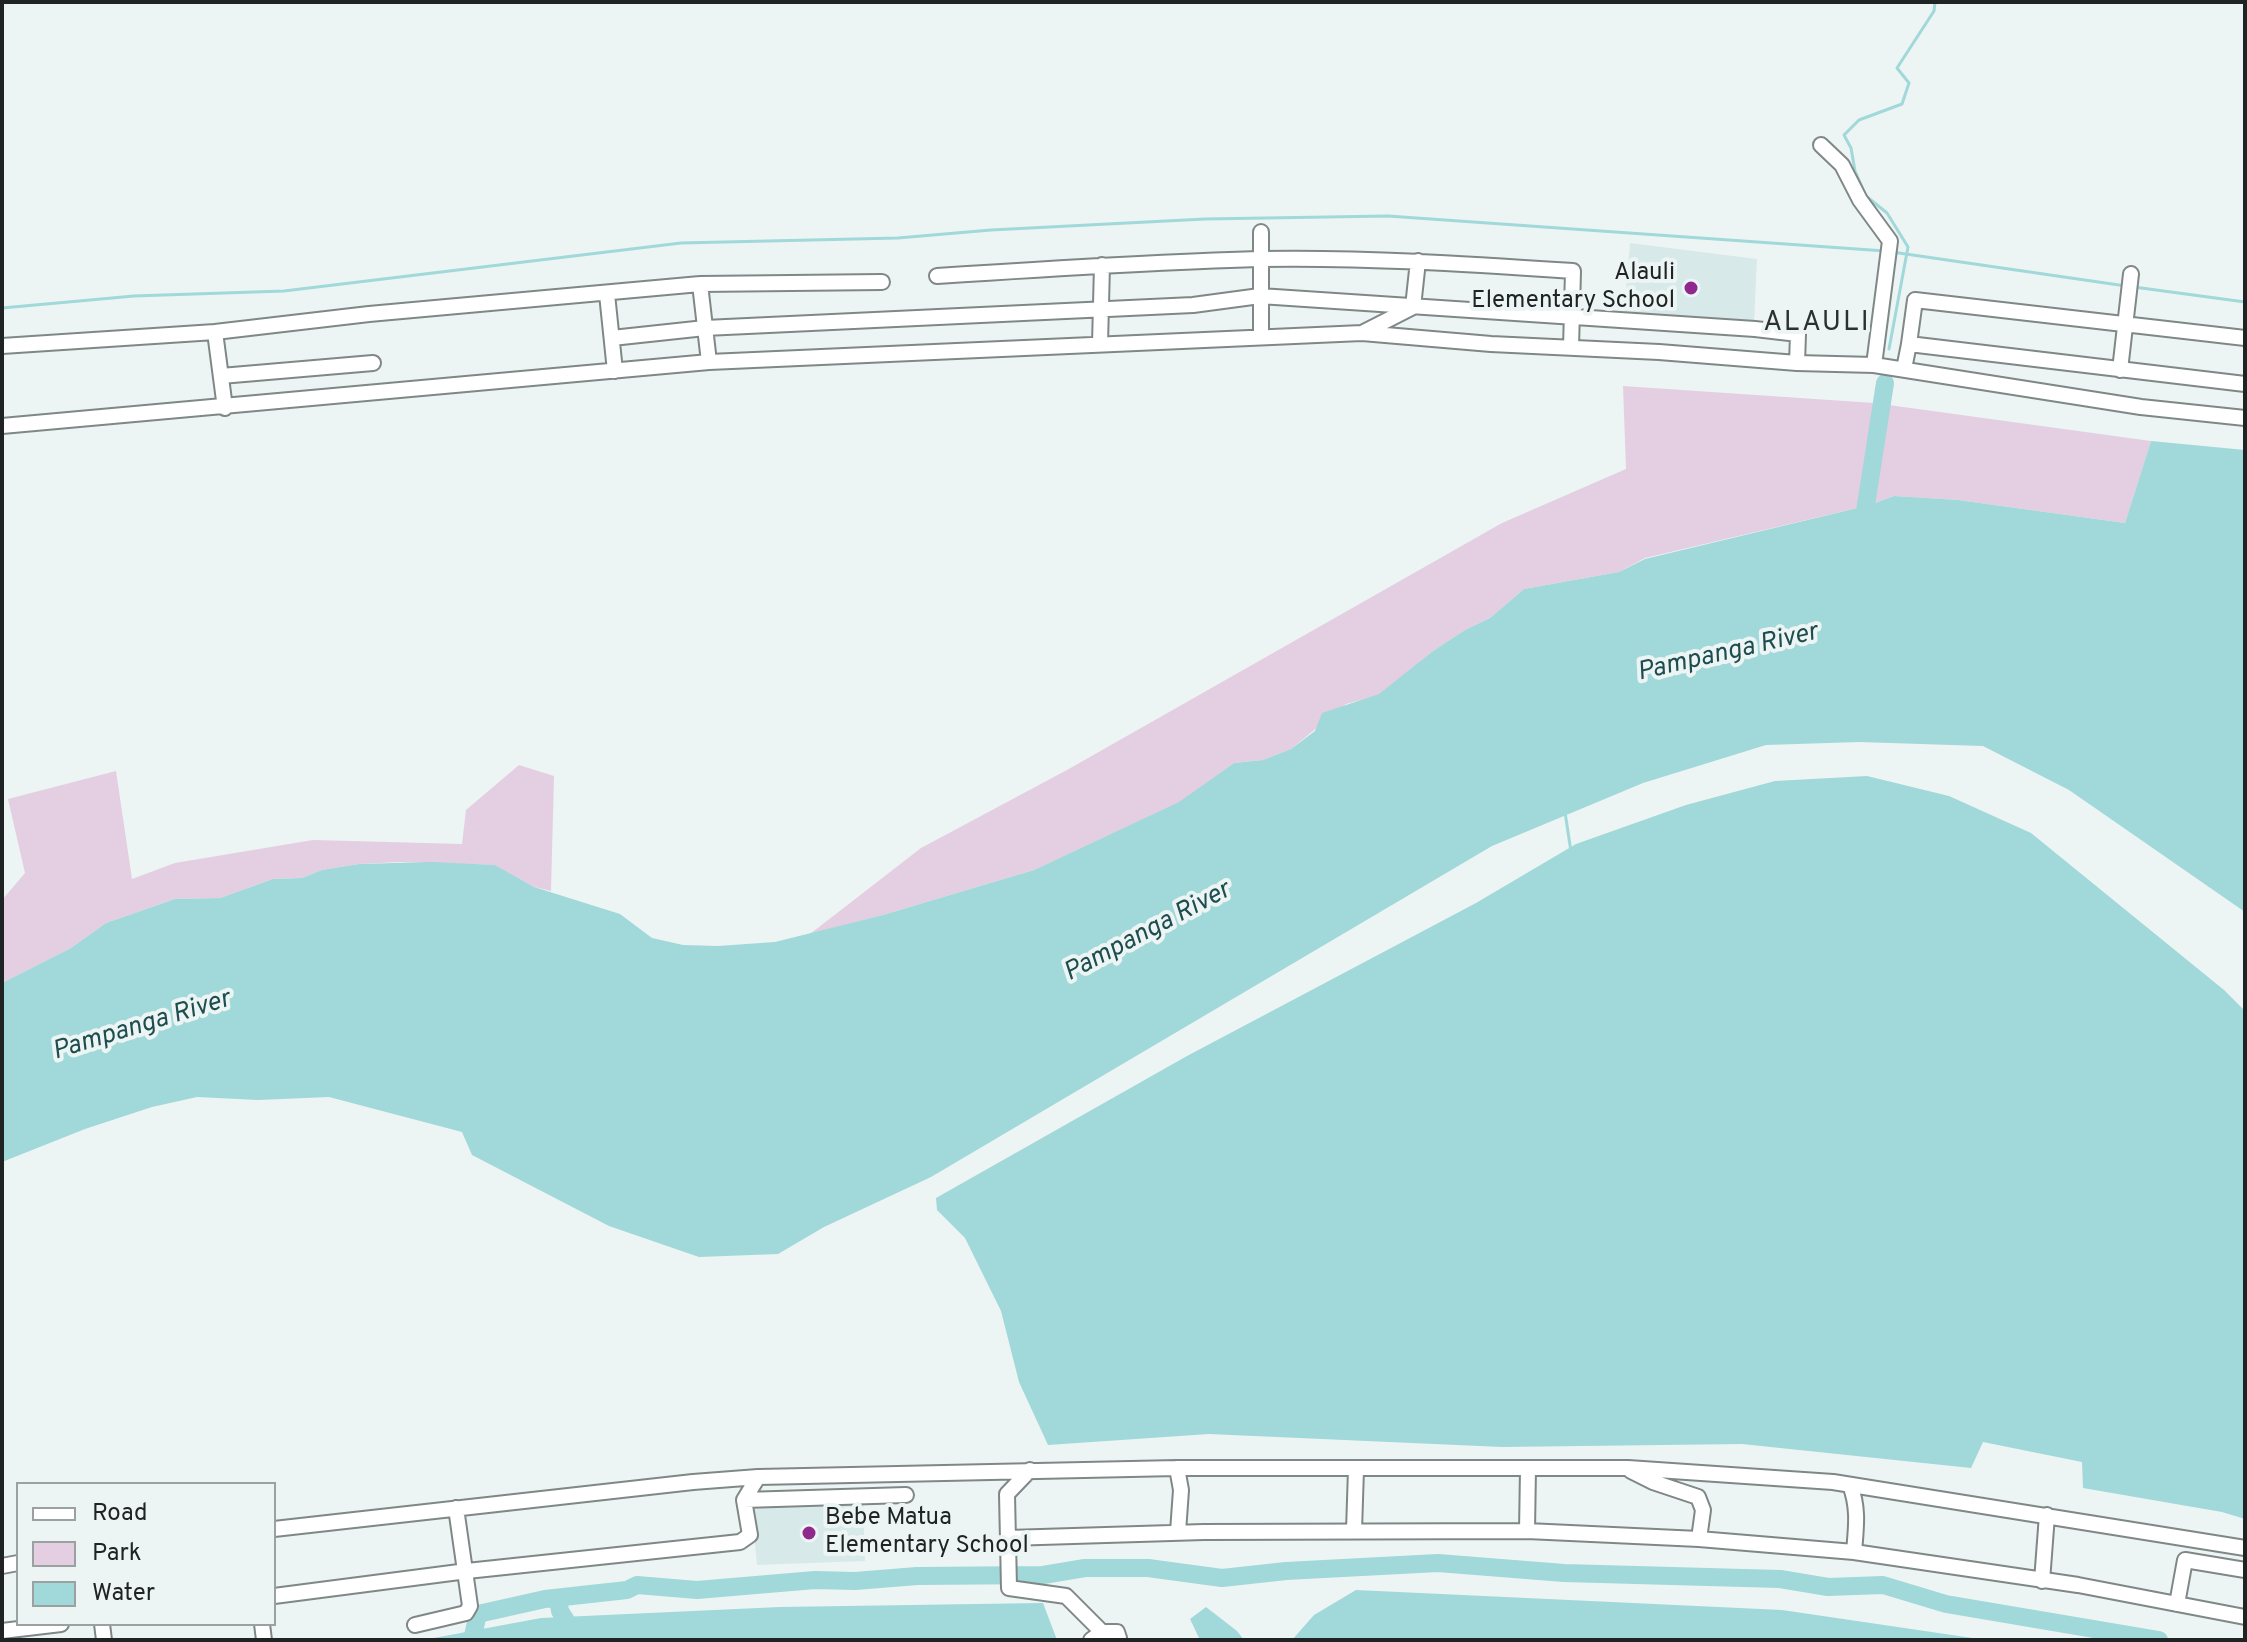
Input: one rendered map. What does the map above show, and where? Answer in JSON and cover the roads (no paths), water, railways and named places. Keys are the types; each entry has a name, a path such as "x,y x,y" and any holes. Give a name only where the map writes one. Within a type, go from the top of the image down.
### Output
{"street":[{"path":"1821,145 1842,165 1860,200 1890,241 1874,365"},
{"path":"1261,232 1261,336"},
{"path":"937,276 1260,259 1418,261 1573,271 1571,348"},
{"path":"1413,307 1418,261"},
{"path":"1100,344 1102,265"},
{"path":"2120,370 2130,276"},
{"path":"2,346 215,332 369,314 700,284 882,282"},
{"path":"700,284 709,362"},
{"path":"607,294 615,371"},
{"path":"612,338 705,328 1193,305 1260,296 1798,334 1797,363"},
{"path":"1904,369 1915,300 2245,338"},
{"path":"1362,333 1413,307"},
{"path":"215,332 225,408"},
{"path":"2,426 709,362 1362,333 1797,363 1874,365 2141,407 2245,418"},
{"path":"1909,344 2245,384"},
{"path":"221,376 373,363"},
{"path":"1177,1468 1181,1490 1178,1532"},
{"path":"276,1529 758,1477 1177,1468 1628,1468 1850,1485 2245,1548"},
{"path":"1628,1468 1653,1482 1698,1497 1703,1510 1699,1539"},
{"path":"1354,1531 1356,1469"},
{"path":"1527,1531 1528,1469"},
{"path":"1030,1470 1007,1494 1009,1588 1066,1596 1096,1636 1117,1632 1119,1638"},
{"path":"276,1596 467,1571 740,1542 750,1535 744,1500 758,1477"},
{"path":"1850,1485 1857,1509 1854,1552"},
{"path":"744,1500 906,1495"},
{"path":"415,1625 466,1613 470,1606 456,1508"},
{"path":"2042,1581 2047,1515"},
{"path":"1008,1538 1178,1532 1527,1531 1699,1539 1854,1552 2078,1585 2245,1617"},
{"path":"2177,1604 2185,1560 2245,1570"},
{"path":"2,1631 44,1626"}],"water":[{"name":"Pampanga River","path":"2151,441 2245,450 2245,912 2069,790 1983,746 1859,742 1766,745 1643,783 1492,846 931,1177 824,1227 778,1254 699,1257 609,1226 472,1155 462,1132 329,1097 258,1100 197,1097 152,1107 85,1129 2,1162 2,983 71,948 106,923 175,899 220,898 273,879 302,878 322,870 359,864 432,862 495,865 534,887 620,914 652,938 683,945 775,942 883,915 1034,870 1179,802 1234,763 1263,760 1291,749 1315,731 1322,713 1379,694 1433,651 1490,618 1524,589 1619,572 1645,559 1870,505 1894,496 1958,500 2125,523"},
{"path":"1867,776 1949,796 2031,833 2224,990 2245,1011 2245,1519 2222,1512 2083,1488 2082,1462 1983,1442 1971,1468 1742,1444 1502,1447 1209,1434 1048,1445 1019,1382 1001,1311 965,1238 937,1210 936,1198 1187,1056 1476,903 1576,844 1686,805 1775,781"},
{"path":"1356,1590 1782,1610 1986,1640 1292,1640 1314,1615"},
{"path":"1043,1603 1057,1640 423,1640 541,1618 780,1607"},
{"path":"1206,1607 1244,1640 1200,1640 1190,1619"}],"waterway":[{"path":"1889,349 1908,247 1887,213 1866,196 1844,135 1859,120 1902,104 1909,83 1897,68 1934,11 1935,2"},
{"path":"2,308 134,296 284,291 681,243 898,238 1205,219 1388,216 1885,251"},
{"path":"1892,252 2126,286"},
{"path":"2134,287 2245,302"},
{"path":"1862,531 1885,383"},
{"path":"1565,812 1571,852"},
{"path":"472,1640 478,1614 545,1599 627,1590 637,1585 697,1590 815,1580 1043,1575 1085,1568 1148,1568 1222,1578 1286,1571 1438,1563 1564,1573 1780,1579 1828,1587 1883,1585 1946,1604 2159,1640"},
{"path":"558,1598 560,1611 578,1640"}],"place":[{"name":"Alauli Elementary School","path":"1691,288"},
{"name":"Bebe Matua Elementary School","path":"809,1533"}],"district":[{"name":"ALAULI","path":"1817,324"}]}
